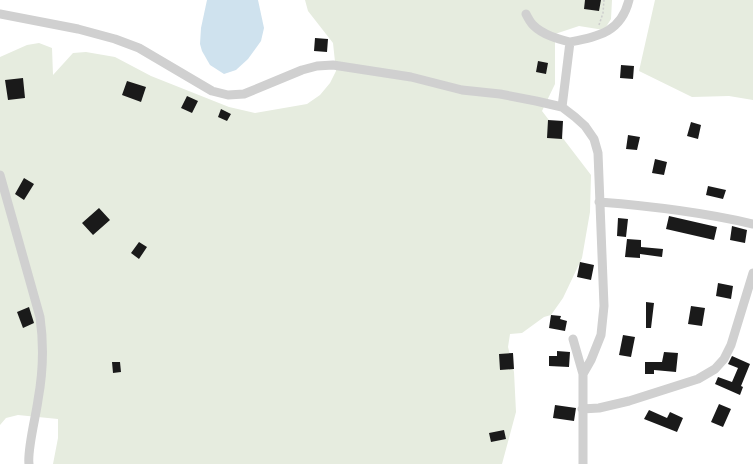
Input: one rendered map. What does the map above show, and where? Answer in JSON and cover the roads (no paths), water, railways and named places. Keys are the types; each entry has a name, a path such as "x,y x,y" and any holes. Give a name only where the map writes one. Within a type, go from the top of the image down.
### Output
{"street":[{"path":"526,14 533,25 543,32 570,42 595,37 614,28 626,12 630,0"},
{"path":"0,14 78,29 115,39 139,48 212,91 228,95 244,94 302,70 316,66 333,65 411,77 462,90 500,94 562,107 585,126 594,139 598,153 604,306 600,335 591,360 583,374"},
{"path":"562,107 570,42"},
{"path":"0,176 40,318 43,340 39,398 32,434 29,464"},
{"path":"599,202 690,212 753,224"},
{"path":"582,410 600,408 629,401 698,379 715,369 724,359 731,345 753,273"},
{"path":"573,339 583,374 582,464"}],"water":[{"path":"207,0 258,0 264,28 261,41 248,59 236,70 224,74 210,65 202,51 200,44 201,28"}]}
